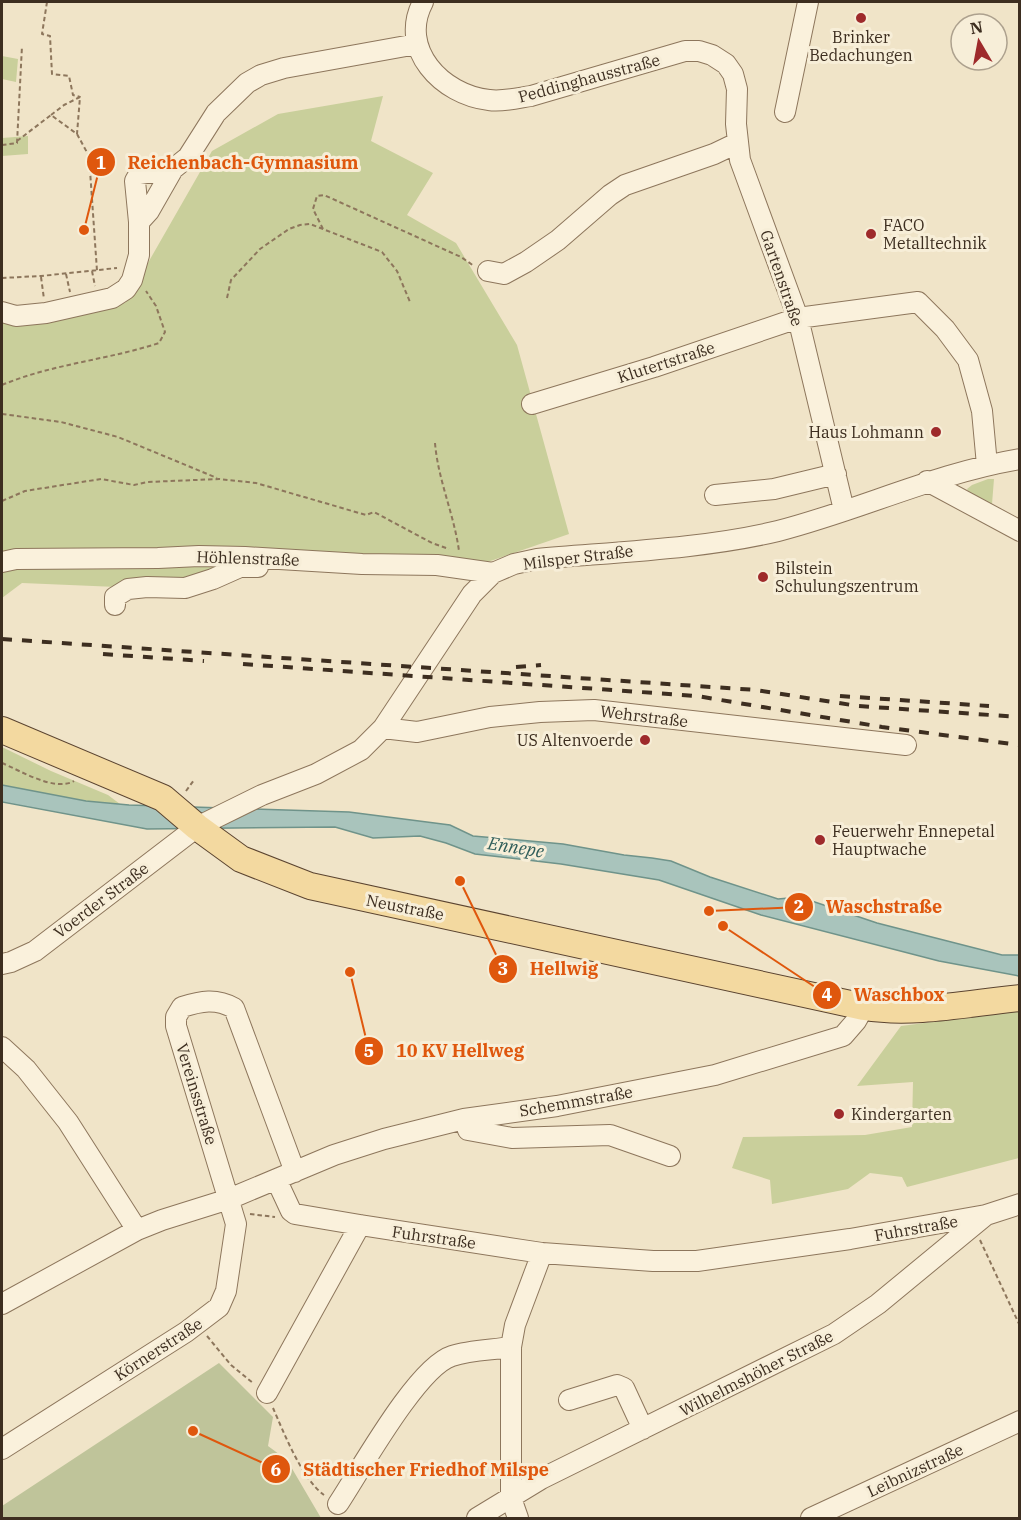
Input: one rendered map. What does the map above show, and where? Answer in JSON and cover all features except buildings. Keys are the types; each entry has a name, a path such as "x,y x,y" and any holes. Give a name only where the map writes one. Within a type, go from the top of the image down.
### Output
{"main road":[{"name":"Neustraße","path":"2,730 92,766 163,798 241,860 310,886 864,1007 895,1010 1020,998"}],"street":[{"path":"139,222 149,211 173,169 188,157 216,114 247,83 261,75 295,66 417,44 415,30 423,2"},
{"path":"784,112 808,2"},
{"name":"Peddinghausstraße","path":"417,44 429,68 446,83 467,95 490,100 531,96 685,51 699,51 712,55"},
{"name":"Gartenstraße","path":"712,55 726,63 733,74 737,89 737,142 744,172 798,318 844,510"},
{"path":"488,271 504,274 526,262 558,240 625,185 714,153 737,142"},
{"path":"2,312 16,316 46,313 112,298 126,289 139,255 135,181 138,174 173,169"},
{"name":"Klutertstraße","path":"532,404 654,367 798,318 918,302 945,329 968,360 982,411 987,465"},
{"name":"Milsper Straße","path":"197,827 262,795 316,774 361,750 383,728 471,594 494,573 514,564 537,559 724,542 779,531 927,482 987,465 1020,459"},
{"path":"715,495 774,489 836,474"},
{"path":"927,482 1020,531"},
{"name":"Höhlenstraße","path":"2,562 16,559 199,556 362,564 437,565 494,573"},
{"path":"115,605 115,597 128,589 185,588 240,567 332,569 362,564"},
{"name":"Wehrstraße","path":"383,728 417,732 490,717 594,710 906,745"},
{"name":"Voerder Straße","path":"2,964 36,951 197,827"},
{"name":"Vereinsstraße","path":"231,1206 176,1026 176,1017 182,1007 212,1000 225,1002 234,1008 295,1173"},
{"name":"Schemmstraße","path":"277,1181 334,1155 384,1139 464,1119 557,1106 715,1074 843,1035 856,1021 864,1007"},
{"path":"2,1047 26,1069 68,1122 137,1230"},
{"path":"464,1119 468,1130 513,1138 610,1135 670,1156"},
{"path":"2,1304 137,1230 162,1220 231,1206 277,1181 291,1211 296,1214"},
{"name":"Wilhelmshöher Straße","path":"477,1518 542,1479 799,1352 856,1320 986,1215 1020,1204"},
{"name":"Körnerstraße","path":"2,1449 197,1325 219,1307 226,1291 236,1224 231,1206"},
{"name":"Fuhrstraße","path":"296,1214 360,1226 542,1253 653,1261 697,1261 850,1239 986,1215"},
{"path":"267,1393 360,1226"},
{"path":"518,1518 511,1498 511,1347 515,1325 542,1253"},
{"path":"338,1504 407,1396 433,1366 451,1356 511,1347"},
{"path":"569,1400 617,1385 624,1388 644,1429"},
{"name":"Leibnizstraße","path":"811,1518 1020,1421"}],"path":[{"path":"47,2 42,34 50,36 52,74 69,76 73,95 80,97"},
{"path":"17,141 22,46"},
{"path":"2,145 17,143 64,105 80,97"},
{"path":"77,134 80,97"},
{"path":"51,115 77,134 89,156 97,271"},
{"path":"323,230 313,209 317,196 324,195 488,271"},
{"path":"227,298 231,280 260,249 300,225 310,224 382,252 397,271 410,302"},
{"path":"92,271 95,289"},
{"path":"2,278 92,271 133,273 156,306 165,332 159,343 129,353 26,375 2,386"},
{"path":"66,274 70,294"},
{"path":"41,276 46,313"},
{"path":"2,414 61,422 118,437 219,479"},
{"path":"2,501 25,490 101,479 134,485 147,482 219,479 256,483 366,515 374,512 432,543 460,554 456,529 436,458 435,443"},
{"path":"2,763 53,785 72,783 92,766"},
{"path":"231,1206 284,1218 296,1214"},
{"path":"984,1248 1020,1326"},
{"path":"197,1325 231,1365 267,1393 292,1450 316,1489 338,1504"}],"green space":[{"path":"2,56 18,59 16,82 2,79"},
{"path":"383,96 371,141 433,173 407,215 456,243 517,345 569,534 476,566 242,556 198,576 117,587 22,583 2,598 2,314 125,303 212,151 278,114"},
{"path":"28,136 28,154 2,156 2,138"},
{"path":"988,479 994,479 992,504 970,495 967,489"},
{"path":"2,747 108,795 120,804 86,801 2,785"},
{"path":"1019,1011 1019,1158 907,1187 902,1177 870,1173 848,1189 772,1204 770,1180 732,1168 743,1137 865,1135 912,1127 913,1082 857,1086 901,1026"},
{"path":"219,1363 273,1417 268,1446 287,1460 321,1518 2,1518 2,1506"}],"water":[{"name":"Ennepe","path":"2,785 86,801 129,805 349,812 450,825 473,836 563,844 671,861 710,877 778,899 800,897 877,923 1002,955 1019,955 1019,976 939,961 761,915 659,880 561,864 475,854 420,836 373,838 335,827 147,829 2,802"}],"railway":[{"path":"2,639 756,690 858,706 1020,717"},
{"path":"103,654 204,661"},
{"path":"243,664 697,696 882,727 1020,745"},
{"path":"516,667 541,665"},
{"path":"840,696 989,706"}],"place":[{"name":"Brinker Bedachungen","path":"861,18"},
{"name":"Reichenbach-Gymnasium","path":"84,230"},
{"name":"FACO Metalltechnik","path":"871,234"},
{"name":"Haus Lohmann","path":"936,432"},
{"name":"Bilstein Schulungszentrum","path":"763,577"},
{"name":"US Altenvoerde","path":"645,740"},
{"name":"Feuerwehr Ennepetal Hauptwache","path":"820,840"},
{"name":"Hellwig","path":"460,881"},
{"name":"Waschstraße","path":"709,911"},
{"name":"Waschbox","path":"723,926"},
{"name":"10 KV Hellweg","path":"350,972"},
{"name":"Kindergarten","path":"839,1114"},
{"name":"Städtischer Friedhof Milspe","path":"193,1431"}]}
